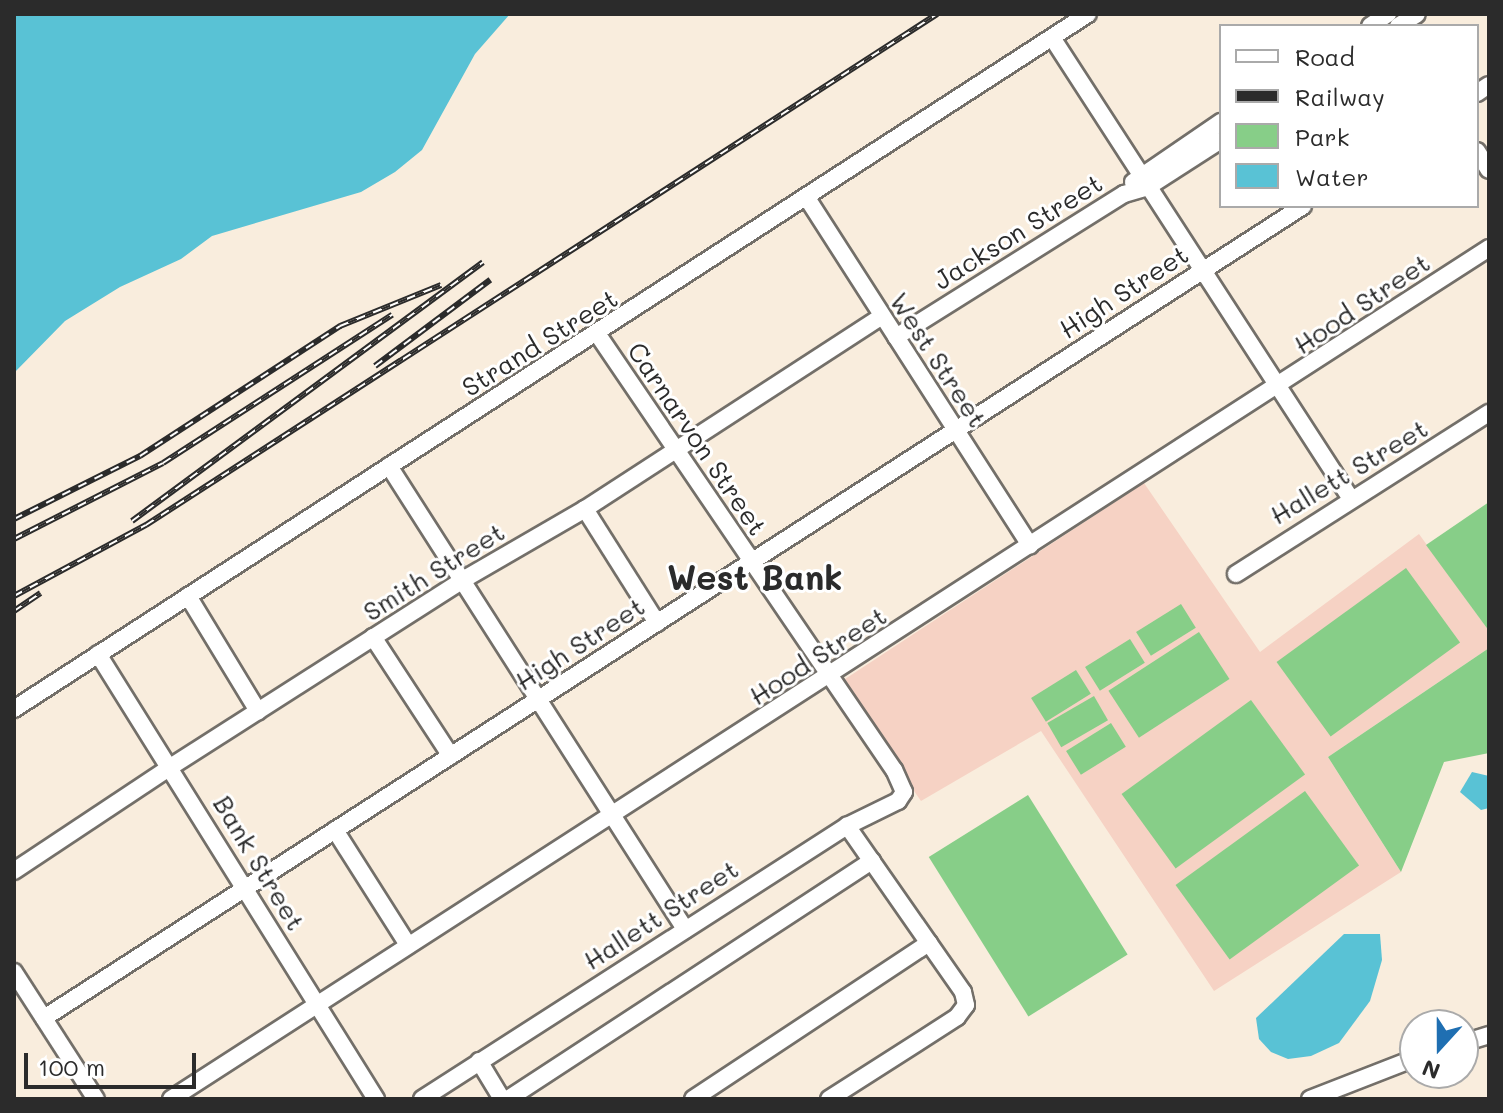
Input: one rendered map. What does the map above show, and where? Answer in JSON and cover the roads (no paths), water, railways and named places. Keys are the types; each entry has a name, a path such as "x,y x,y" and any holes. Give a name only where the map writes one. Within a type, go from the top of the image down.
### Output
{"street":[{"name":"Strand Street","path":"14,709 598,335 1088,14"},
{"path":"1400,24 1417,14"},
{"path":"1053,39 1351,499"},
{"name":"Jackson Street","path":"896,337 1124,194 1219,124"},
{"name":"Jackson Street","path":"1143,181 1219,141"},
{"name":"West Street","path":"807,198 1030,546"},
{"name":"High Street","path":"44,1018 1300,208"},
{"name":"Hood Street","path":"173,1099 611,815 829,679 1489,248"},
{"name":"Smith Street","path":"14,871 373,637 461,581 585,509 881,317"},
{"name":"Carnarvon Street","path":"598,335 829,679 892,767"},
{"name":"Hallett Street","path":"1236,574 1489,413"},
{"path":"389,466 685,929"},
{"path":"585,509 657,623"},
{"path":"188,596 258,711"},
{"path":"373,637 451,756"},
{"name":"Bank Street","path":"98,654 172,766 376,1099"},
{"name":"Hallett Street","path":"422,1099 847,826 902,796 903,785 892,767"},
{"path":"829,1099 964,1011 965,995 847,826"},
{"path":"335,830 408,945"},
{"path":"479,1061 505,1099 872,861"},
{"path":"693,1099 929,943"},
{"path":"14,972 96,1099"},
{"path":"1310,1099 1399,1064"}],"water":[{"path":"14,14 510,14 475,54 422,150 395,172 361,192 212,236 181,259 120,287 65,321 14,373"},
{"path":"1472,772 1489,776 1489,808 1481,810 1460,792"},
{"path":"1344,934 1380,934 1382,960 1370,1001 1339,1043 1311,1056 1288,1059 1271,1052 1259,1039 1256,1018"}],"railway":[{"path":"14,596 146,525 937,14"},
{"path":"132,521 483,262"},
{"path":"375,366 490,280"},
{"path":"14,519 140,456 340,326 441,285"},
{"path":"14,539 163,463 392,315"},
{"path":"14,611 41,593"}],"district":[{"name":"West Bank","path":"755,577"}]}
